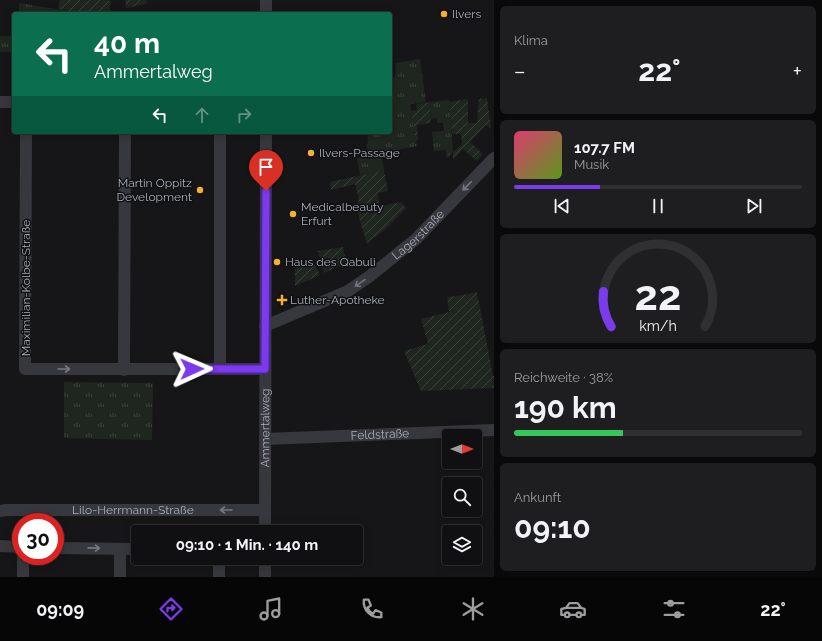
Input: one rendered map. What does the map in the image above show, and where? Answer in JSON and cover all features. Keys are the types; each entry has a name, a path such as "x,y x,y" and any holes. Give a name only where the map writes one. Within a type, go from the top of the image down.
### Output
{"street":[{"path":"266,0 266,12"},
{"path":"0,102 12,102"},
{"name":"Maximilian-Kolbe-Straße","path":"26,134 26,369 265,369"},
{"path":"124,370 125,134"},
{"path":"220,134 220,369"},
{"name":"Ammertalweg","path":"265,525 266,134"},
{"name":"Lagerstraße","path":"265,326 348,291 370,276 416,238 494,158"},
{"name":"Feldstraße","path":"265,439 494,430"},
{"name":"Lilo-Herrmann-Straße","path":"0,511 265,510"},
{"path":"0,546 12,547"},
{"path":"64,548 131,549"},
{"path":"120,548 120,577"},
{"path":"23,565 23,577"},
{"path":"219,565 219,577"},
{"path":"265,565 265,577"}],"green space":[{"path":"60,0 111,1 109,12 75,12 58,9"},
{"path":"125,0 147,0 146,4 126,8"},
{"path":"19,3 74,12 19,12"},
{"path":"0,36 12,36 12,52 0,52"},
{"path":"420,59 426,102 410,104 417,146 381,153 384,170 360,175 357,158 367,157 368,134 392,134 392,81 395,74 395,63"},
{"path":"487,98 491,129 486,125 470,142 483,154 477,161 463,149 453,160 453,152 462,144 461,134 452,134 449,102 468,99 468,123 477,123 479,99"},
{"path":"449,100 453,152 447,158 446,150 434,151 432,132 444,131 443,123 437,123 437,118 431,119 430,102"},
{"path":"430,102 431,123 417,125 418,140 416,141 411,111 417,110 416,104"},
{"path":"384,170 388,191 377,193 380,206 401,202 406,208 386,229 367,243 359,218 358,195 355,184 331,190 330,182"},
{"path":"343,247 346,263 324,273 318,251"},
{"path":"313,262 320,275 295,286 295,265"},
{"path":"477,292 494,376 494,388 421,391 404,351 428,344 421,319 449,312 447,297"},
{"path":"64,382 153,383 152,440 64,438"}],"place":[{"name":"Ilvers","path":"444,14"},
{"name":"Ilvers-Passage","path":"311,153"},
{"name":"Martin Oppitz Development","path":"200,190"},
{"name":"Medicalbeauty Erfurt","path":"293,214"},
{"name":"Haus des Qabuli","path":"277,262"},
{"name":"Luther-Apotheke","path":"282,300"}],"route":[{"path":"192,369 265,369 266,191"}]}
